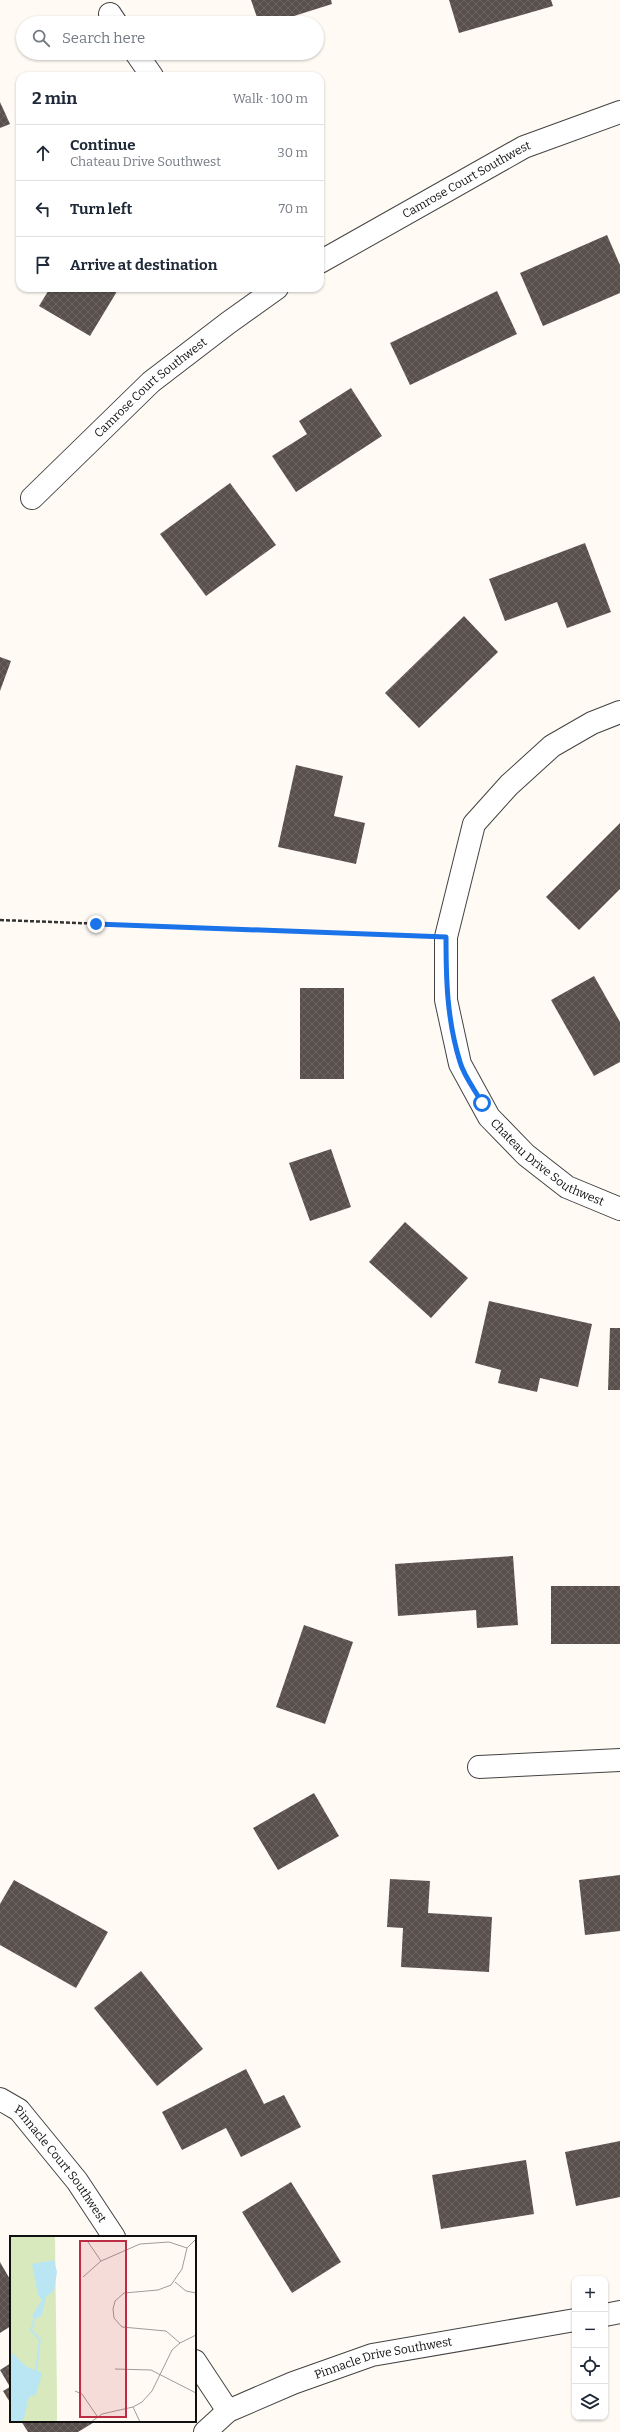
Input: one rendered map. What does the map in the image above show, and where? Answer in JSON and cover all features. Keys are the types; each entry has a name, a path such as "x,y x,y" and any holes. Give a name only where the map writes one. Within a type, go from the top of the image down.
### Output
{"street":[{"path":"141,60 149,72"},
{"name":"Camrose Court Southwest","path":"324,260 524,148 620,112"},
{"name":"Camrose Court Southwest","path":"32,498 151,382 271,292"},
{"name":"Chateau Drive Southwest","path":"620,712 592,723 552,746 509,785 474,824 446,937 446,1000 460,1064 489,1116 526,1155 567,1187 620,1209"},
{"path":"479,1767 620,1760"},
{"name":"Pinnacle Court Southwest","path":"0,2099 19,2110 77,2181 113,2236"},
{"path":"608,2314 620,2312"},
{"name":"Pinnacle Drive Southwest","path":"204,2432 228,2411 293,2383 372,2355 572,2321"},
{"path":"196,2363 228,2411"}],"path":[{"path":"0,920 446,937"}],"building":[{"path":"251,0 331,0 332,4 294,16 257,16"},
{"path":"449,0 551,0 553,6 459,33"},
{"path":"0,102 10,124 0,128"},
{"path":"607,235 620,265 620,293 543,326 520,273"},
{"path":"497,291 517,334 410,385 390,343"},
{"path":"48,292 117,292 90,336 39,306"},
{"path":"351,388 382,436 296,492 272,456 307,434 299,421"},
{"path":"230,483 276,545 206,596 160,534"},
{"path":"585,543 611,612 567,628 557,602 505,621 489,579"},
{"path":"464,616 498,652 419,728 385,693"},
{"path":"0,657 11,661 0,691"},
{"path":"296,765 343,776 334,816 365,823 356,864 278,847"},
{"path":"620,823 620,889 579,930 546,897"},
{"path":"594,976 620,1022 620,1062 594,1076 551,1000"},
{"path":"300,988 344,988 344,1079 300,1079"},
{"path":"331,1149 351,1207 310,1221 289,1163"},
{"path":"405,1222 468,1278 431,1318 369,1262"},
{"path":"489,1301 592,1324 578,1387 540,1378 537,1392 498,1383 501,1370 475,1363"},
{"path":"610,1328 620,1328 620,1390 608,1390"},
{"path":"513,1556 518,1625 477,1628 476,1610 398,1616 395,1564"},
{"path":"551,1586 620,1586 620,1644 551,1644"},
{"path":"304,1625 353,1642 325,1724 276,1707"},
{"path":"314,1793 339,1836 278,1870 253,1828"},
{"path":"620,1875 620,1931 585,1935 579,1880"},
{"path":"390,1879 430,1881 428,1913 492,1917 489,1972 401,1967 403,1928 387,1927"},
{"path":"14,1880 108,1932 76,1988 0,1945 0,1904"},
{"path":"141,1971 203,2049 157,2086 94,2008"},
{"path":"246,2069 264,2104 284,2095 301,2127 241,2157 226,2128 182,2150 162,2112"},
{"path":"620,2141 620,2197 576,2206 565,2152"},
{"path":"526,2160 534,2214 441,2229 432,2175"},
{"path":"291,2182 341,2262 292,2293 242,2212"},
{"path":"0,2262 10,2279 10,2327 0,2333"},
{"path":"10,2364 10,2387 0,2370"},
{"path":"10,2387 10,2402 3,2391"},
{"path":"22,2422 94,2422 78,2432 28,2432"}],"route":[{"path":"96,924 446,937 446,1000 460,1064 482,1103"}]}
